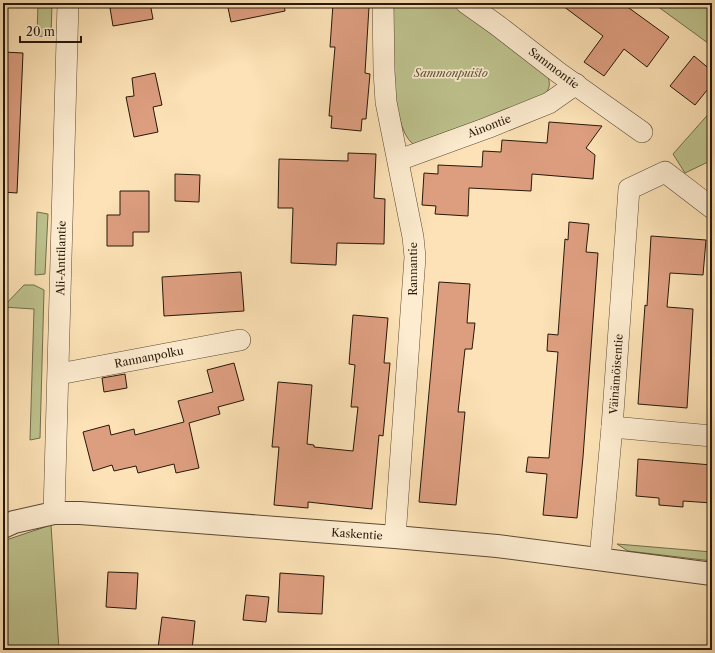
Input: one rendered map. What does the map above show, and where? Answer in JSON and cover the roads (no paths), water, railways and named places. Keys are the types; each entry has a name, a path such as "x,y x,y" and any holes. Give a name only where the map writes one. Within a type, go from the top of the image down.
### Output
{"street":[{"name":"Ali-Anttilantie","path":"54,513 68,3"},
{"name":"Rannantie","path":"383,3 386,102 399,160 413,237 415,257 395,537"},
{"name":"Sammontie","path":"466,3 642,132"},
{"name":"Ainontie","path":"399,160 549,103 576,84"},
{"name":"Väinämöisentie","path":"600,559 612,427 629,189 665,172 712,208"},
{"name":"Rannanpolku","path":"59,374 240,340"},
{"path":"612,427 712,436"},
{"name":"Kaskentie","path":"3,527 14,522 54,513 80,513 497,546 712,574"}],"park label":[{"name":"Sammonpuisto","path":"451,73"}]}
